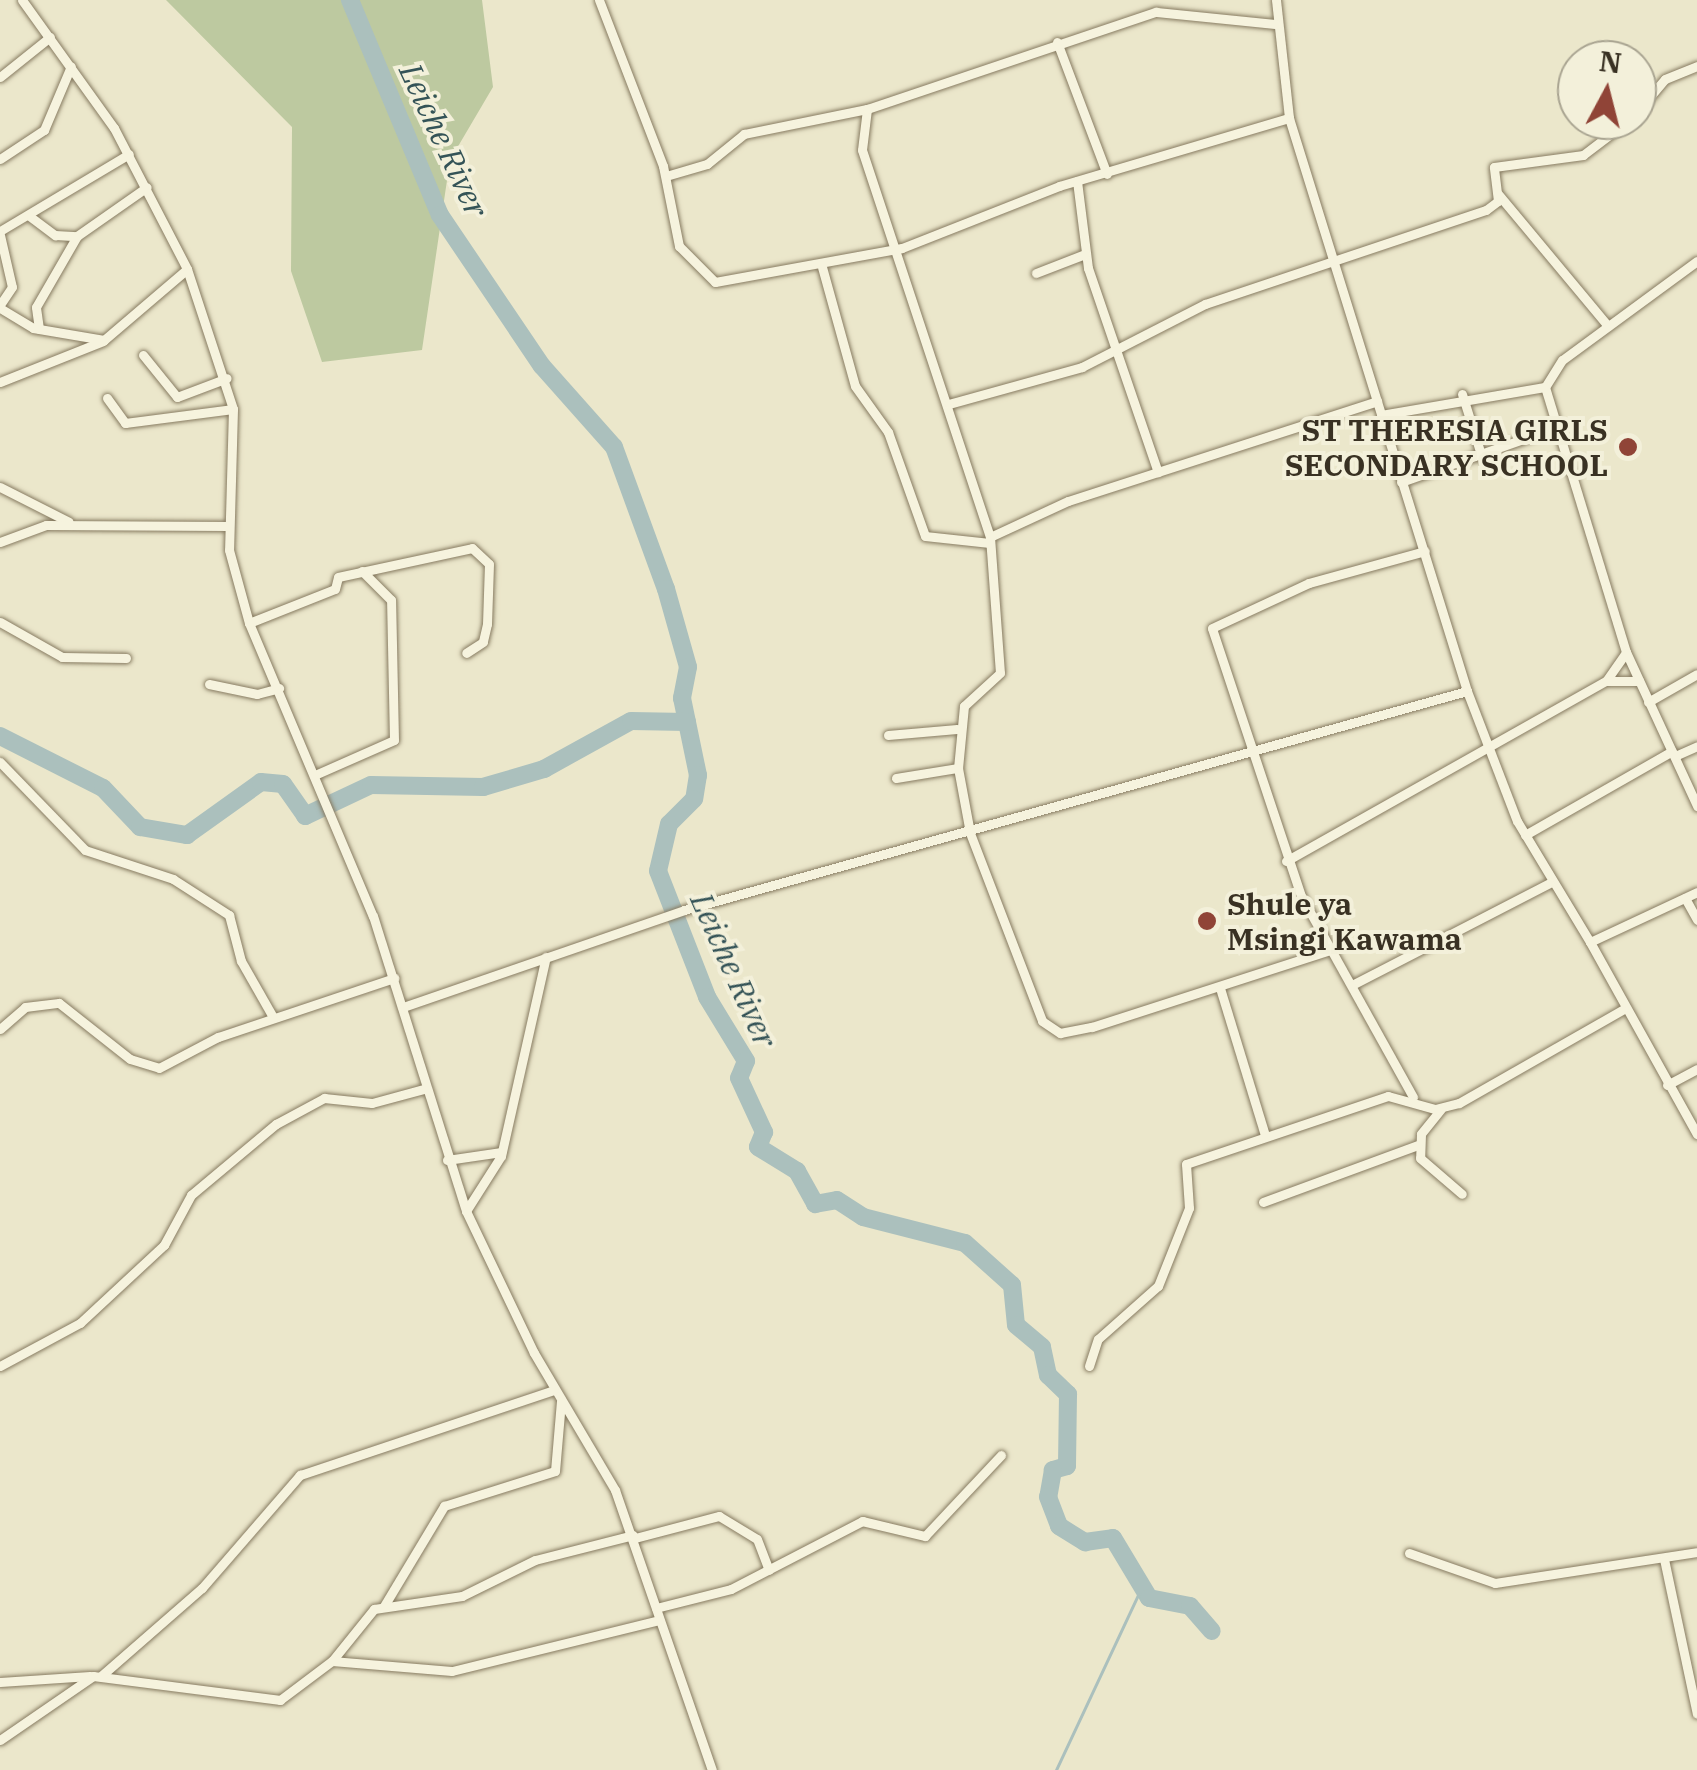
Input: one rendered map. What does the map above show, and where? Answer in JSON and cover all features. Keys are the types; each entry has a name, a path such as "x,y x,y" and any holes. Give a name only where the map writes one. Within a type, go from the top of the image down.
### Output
{"street":[{"path":"22,0 72,66 129,154 187,269 227,378 233,409 229,526 249,623 337,821 394,978 424,1089 466,1211 554,1390 634,1537 712,1770"},
{"path":"599,0 666,176 679,246 704,276 726,284 902,248 1077,180 1289,118"},
{"path":"1276,0 1275,24 1289,118 1484,746 1550,883 1590,942 1622,1010 1697,1134"},
{"path":"666,176 706,164 744,134 867,108 1156,12 1275,24"},
{"path":"0,77 50,36"},
{"path":"1057,42 1107,174"},
{"path":"0,159 50,123 72,66"},
{"path":"1657,89 1665,80 1697,66"},
{"path":"867,108 862,150 902,248 990,540 1000,673 964,706 956,729 958,768 970,833 1047,1028 1092,1027 1330,950"},
{"path":"1603,140 1584,155 1494,167 1498,194 1608,326"},
{"path":"104,340 39,329 0,307 12,287 0,233 129,154"},
{"path":"1077,180 1084,254 1121,349 1158,472"},
{"path":"39,329 36,307 77,236 147,187"},
{"path":"949,404 1121,349 1181,313 1486,210 1498,194"},
{"path":"28,215 55,235 77,236"},
{"path":"1036,273 1084,254"},
{"path":"1697,261 1551,370 1545,387 1554,428 1626,652 1697,806"},
{"path":"822,267 855,386 888,432 926,536 990,540 1158,472 1377,402"},
{"path":"0,382 104,340 187,269"},
{"path":"143,355 177,397 227,378"},
{"path":"1381,415 1462,394 1545,387"},
{"path":"1462,394 1482,458"},
{"path":"107,398 125,423 233,409"},
{"path":"1401,482 1482,458 1554,428"},
{"path":"0,487 74,525"},
{"path":"0,542 74,525 229,526"},
{"path":"249,623 362,571 452,548 482,551 486,633 466,652"},
{"path":"1413,1097 1354,984 1330,950 1286,861 1212,628 1309,583 1425,551"},
{"path":"317,774 394,740 391,600 362,571"},
{"path":"0,622 62,658 126,658"},
{"path":"1606,682 1626,652"},
{"path":"1648,702 1697,674"},
{"path":"1286,861 1484,746 1606,682 1639,681"},
{"path":"209,684 256,694 280,688"},
{"path":"403,1007 667,915 1254,754 1466,691"},
{"path":"888,736 956,729"},
{"path":"1525,835 1673,754 1697,746"},
{"path":"0,762 84,850 172,880 229,915 241,961 273,1017"},
{"path":"896,778 958,768"},
{"path":"1354,984 1550,883"},
{"path":"1590,942 1697,892"},
{"path":"1684,898 1697,920"},
{"path":"466,1211 490,1185 502,1152 546,957"},
{"path":"0,1030 24,1007 60,1002 130,1059 160,1068 273,1017 394,978"},
{"path":"1220,988 1265,1135"},
{"path":"1263,1202 1418,1145 1441,1109 1622,1010"},
{"path":"1667,1085 1697,1069"},
{"path":"0,1366 80,1323 164,1246 191,1195 276,1124 324,1098 372,1104 424,1089"},
{"path":"1090,1366 1098,1339 1158,1286 1188,1208 1186,1164 1388,1096 1413,1097 1441,1109"},
{"path":"1418,1145 1426,1167 1462,1194"},
{"path":"447,1160 502,1152"},
{"path":"0,1740 97,1676 202,1588 300,1476 554,1390"},
{"path":"0,1682 97,1676 270,1701 332,1661 354,1626 384,1606 444,1506 556,1471 560,1401"},
{"path":"656,1608 769,1570 862,1521 926,1536 1002,1455"},
{"path":"384,1606 462,1596 535,1560 719,1516 757,1540 769,1570"},
{"path":"1410,1553 1494,1582 1697,1552"},
{"path":"1664,1559 1697,1714"},
{"path":"332,1661 452,1672 659,1620"}],"green space":[{"path":"166,0 482,0 493,87 450,160 422,350 322,362 291,271 292,127"}],"waterway":[{"name":"Leiche River","path":"350,0 440,215 542,366 614,447 666,589 688,667 682,698 698,775 694,799 669,824 658,871 707,997 746,1061 739,1078 764,1132 758,1147 797,1171 815,1204 837,1200 863,1217 965,1243 1012,1285 1016,1325 1042,1347 1048,1375 1068,1394 1067,1466 1053,1470 1048,1497 1059,1526 1085,1542 1113,1538 1149,1598 1190,1606 1212,1631"},
{"path":"0,736 103,788 140,827 187,835 261,782 283,784 305,816 371,785 483,787 544,769 631,721 687,722"},
{"path":"1056,1770 1142,1586"}],"place":[{"name":"ST THERESIA GIRLS SECONDARY SCHOOL","path":"1628,447"},
{"name":"Shule ya Msingi Kawama","path":"1207,921"}]}
